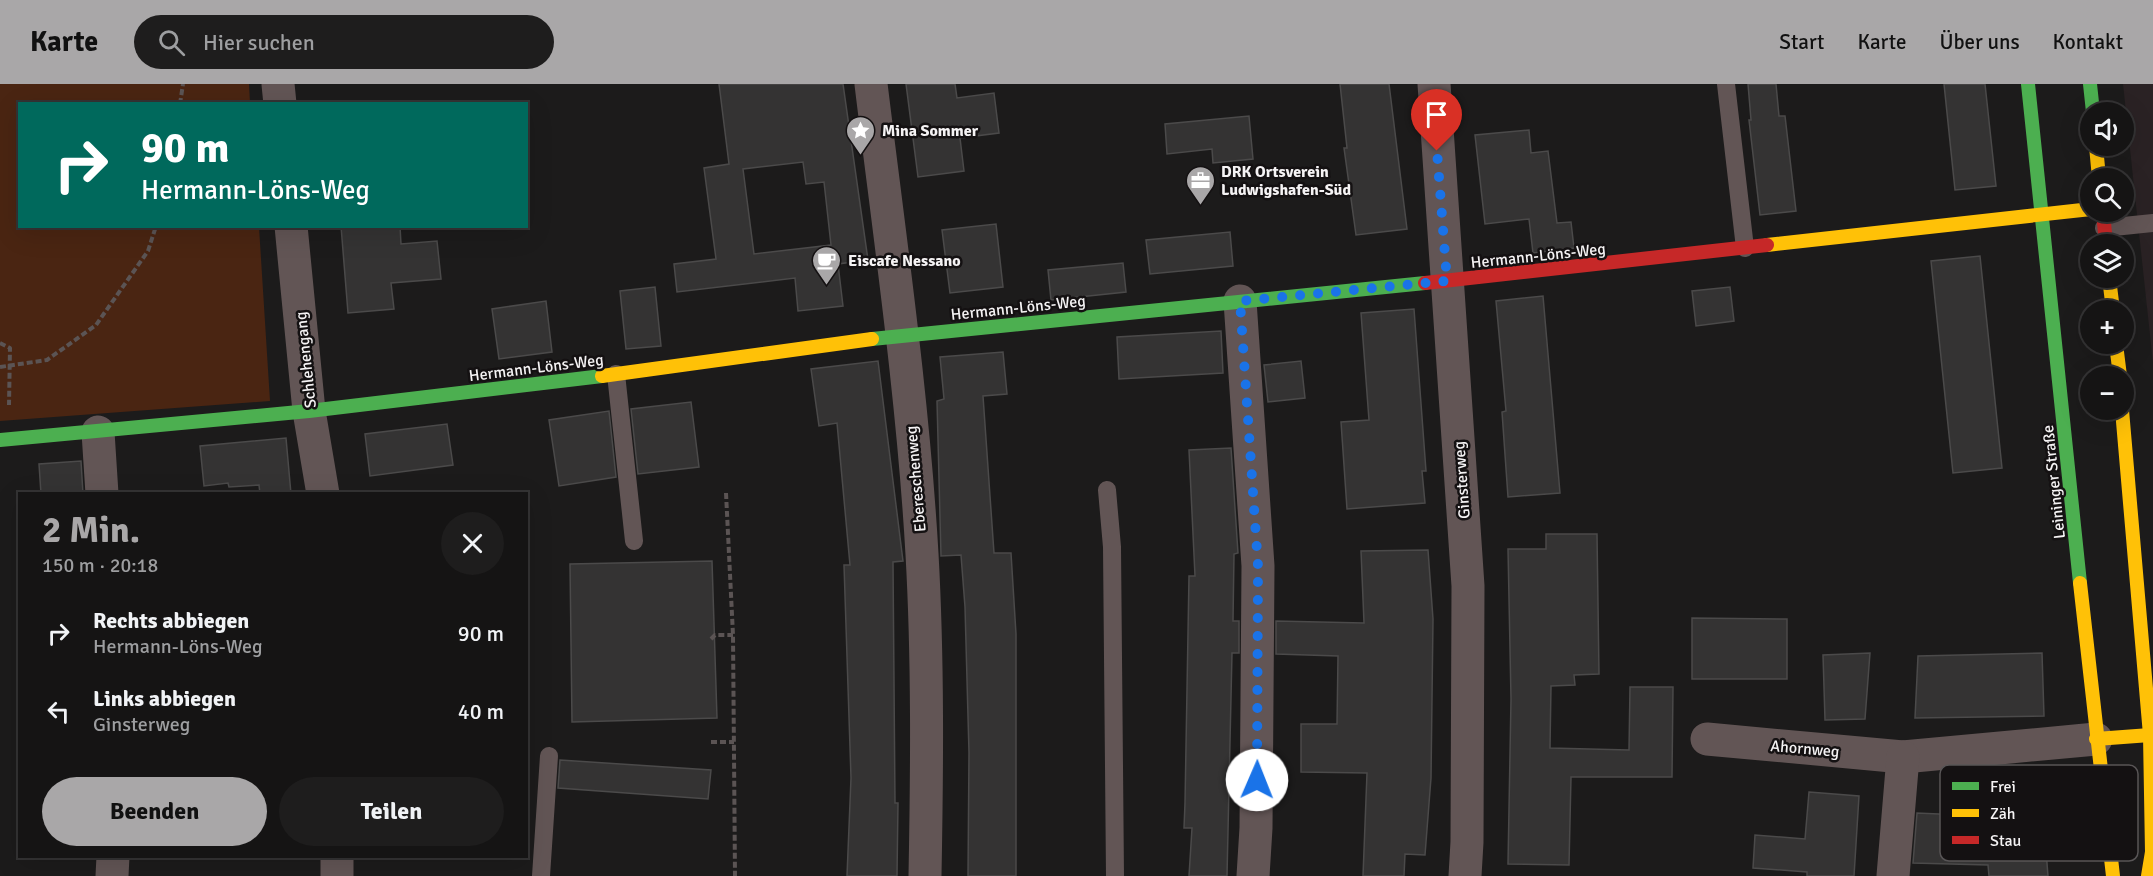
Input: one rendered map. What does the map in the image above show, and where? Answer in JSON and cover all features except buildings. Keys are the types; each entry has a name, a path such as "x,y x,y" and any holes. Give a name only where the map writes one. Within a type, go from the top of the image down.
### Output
{"street":[{"path":"278,84 280,102"},
{"name":"Ebereschenweg","path":"871,84 902,335 922,553 927,782 925,876"},
{"name":"Leininger Straße","path":"2028,84 2099,765"},
{"path":"2090,84 2091,102"},
{"name":"Ginsterweg","path":"1432,85 1468,586 1465,876"},
{"name":"Hermann-Löns-Weg","path":"0,440 309,411 616,374 902,335 1447,281 2080,210"},
{"name":"Schlehengang","path":"291,228 309,411 323,492"},
{"path":"1240,301 1258,566 1256,828 1253,876"},
{"path":"2123,420 2145,591 2152,735 2152,852 2148,876"},
{"path":"98,432 102,492"},
{"path":"2096,739 2152,735"},
{"name":"Ahornweg","path":"1707,739 1903,757 2096,739"},
{"path":"1893,876 1903,757"},
{"path":"112,876 113,858"},
{"path":"337,858 337,876"},
{"name":"Leininger Straße","path":"2111,861 2113,876"}],"lane":[{"path":"1726,84 1745,248"},
{"path":"2104,228 2153,223"},
{"path":"616,374 634,541"},
{"path":"1107,490 1112,547 1114,876"},
{"path":"541,876 549,756"}],"path":[{"path":"180,102 183,84"},
{"path":"0,367 47,360 96,325 148,252 155,228"},
{"path":"0,343 10,348 11,366"},
{"path":"726,493 733,635 735,876"},
{"path":"711,639 715,635 733,635"},
{"path":"711,742 734,742"}],"shaded area":[{"path":"0,84 249,84 250,102 18,102 18,228 259,228 270,401 0,421"},
{"path":"2123,84 2153,84 2153,363 2134,168 2132,168 2131,156 2134,156 2134,102 2125,102"}],"traffic: fast":[{"path":"2028,84 2080,583"},
{"path":"2090,84 2092,102"},
{"path":"872,339 1425,283"},
{"path":"0,440 309,411 602,376"}],"traffic: slow":[{"path":"2097,156 2098,168"},
{"path":"1767,245 2080,210"},
{"path":"2110,288 2112,300"},
{"path":"602,376 872,339"},
{"path":"2117,354 2119,366"},
{"path":"2123,420 2150,735 2152,852 2148,876"},
{"path":"2080,583 2100,765"},
{"path":"2096,739 2150,735"},
{"path":"2111,861 2113,876"}],"traffic: jam":[{"path":"2104,222 2105,234"},
{"path":"1425,283 1767,245"}],"place":[{"name":"Mina Sommer","path":"861,156"},
{"name":"DRK Ortsverein Ludwigshafen-Süd","path":"1200,206"},
{"name":"Eiscafe Nessano","path":"827,286"}],"route":[{"path":"1257,780 1258,566 1240,301 1447,281 1437,151"}]}
